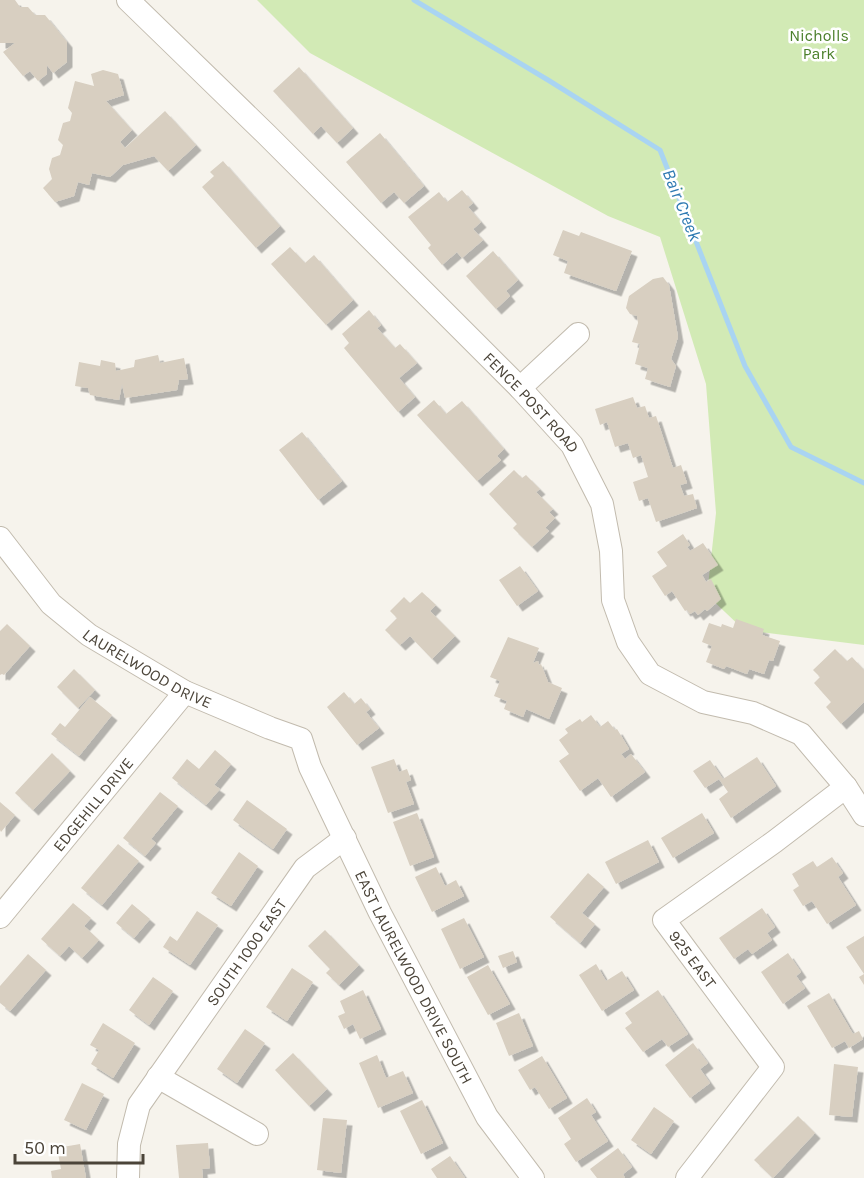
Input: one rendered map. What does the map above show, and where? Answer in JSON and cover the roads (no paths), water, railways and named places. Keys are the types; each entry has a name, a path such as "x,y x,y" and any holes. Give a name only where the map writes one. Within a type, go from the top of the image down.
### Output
{"street":[{"name":"FENCE POST ROAD","path":"128,0 267,135 520,388 572,445 602,504 611,551 613,600 628,642 650,674 703,702 753,712 801,734 846,787 864,814"},
{"path":"520,388 578,334"},
{"name":"LAURELWOOD DRIVE","path":"3,550 51,604 89,635 185,692 270,729 300,739 310,767"},
{"name":"EDGEHILL DRIVE","path":"0,917 185,692"},
{"name":"EAST LAURELWOOD DRIVE SOUTH","path":"310,767 380,914 487,1117 533,1178"},
{"name":"925 EAST","path":"687,1178 773,1067 663,920 774,843 846,787"},
{"name":"SOUTH 1000 EAST","path":"128,1178 129,1144 139,1105 305,868 345,838"},
{"path":"158,1077 257,1134"}],"waterway":[{"name":"Bair Creek","path":"414,0 660,150 745,366 791,447 864,483"}],"park label":[{"name":"Nicholls Park","path":"819,44"}]}
